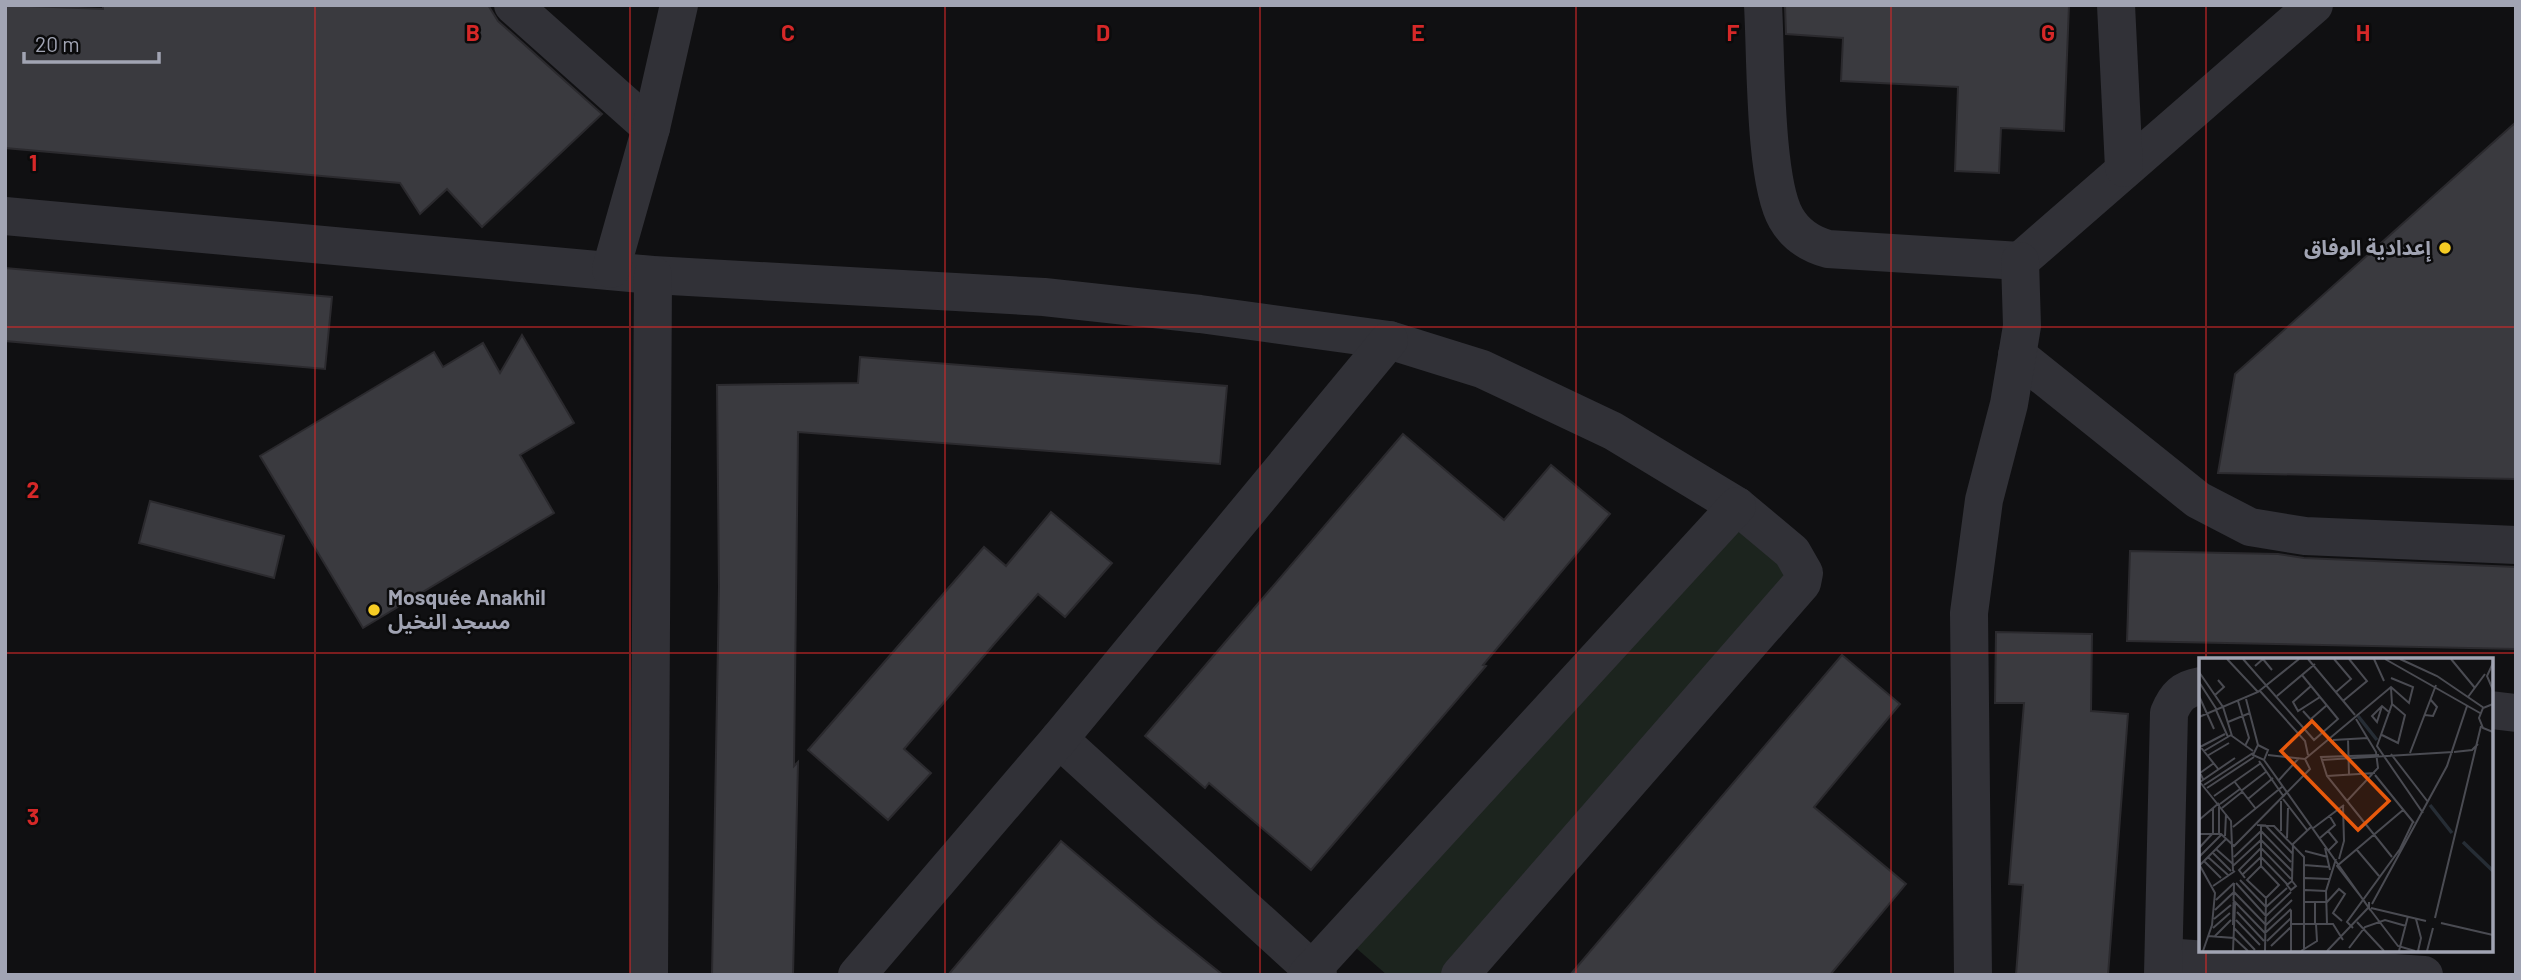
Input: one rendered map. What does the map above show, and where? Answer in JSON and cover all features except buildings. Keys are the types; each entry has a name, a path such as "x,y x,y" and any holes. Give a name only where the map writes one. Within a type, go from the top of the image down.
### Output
{"street":[{"path":"513,5 651,128"},
{"path":"611,269 651,128 679,5"},
{"path":"1763,5 1774,186 1786,218 1800,236 1828,249 2020,261 2315,5"},
{"path":"2116,5 2124,168"},
{"path":"5,216 611,269 653,275 1044,297 1200,314 1388,340 1482,369 1601,425 1737,506 1792,552 1804,573 1797,593 1460,975"},
{"path":"1973,975 1969,613 1984,500 2009,404 2022,326 2020,261"},
{"path":"649,975 653,275"},
{"path":"857,975 1059,739 1388,340"},
{"path":"2017,355 2198,500 2250,527 2305,537 2516,545"},
{"path":"1059,739 1312,973 1737,506"},
{"path":"2199,686 2184,690 2175,699 2169,713 2163,966 2424,975"},
{"path":"2493,710 2516,713"}],"shaded area":[{"path":"1737,523 1794,573 1441,975 1387,975 1340,934"}],"place":[{"name":"إعدادية الوفاق","path":"2445,248"},
{"name":"Mosquée Anakhil مسجد النخيل","path":"374,610"}]}
